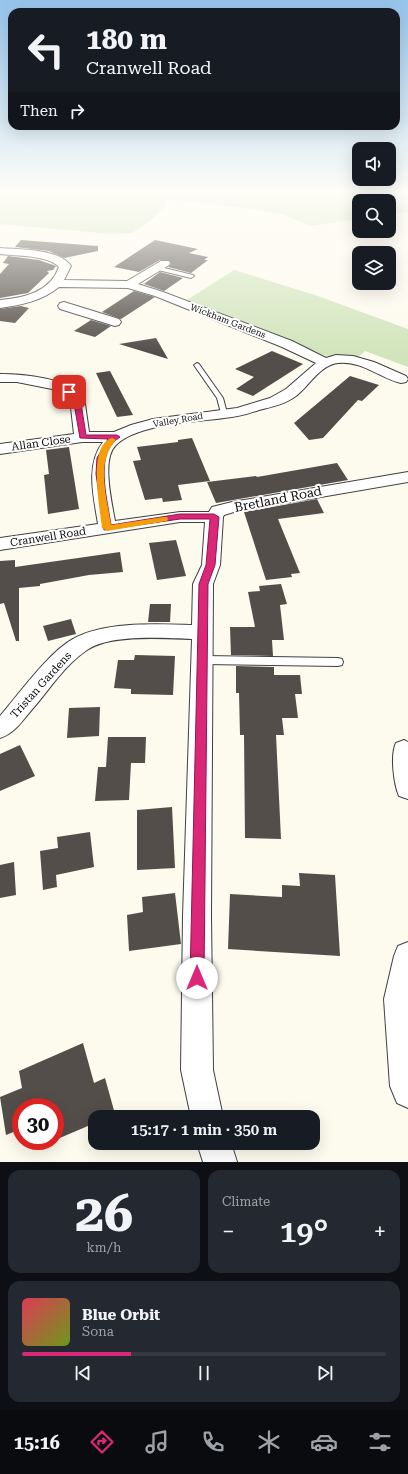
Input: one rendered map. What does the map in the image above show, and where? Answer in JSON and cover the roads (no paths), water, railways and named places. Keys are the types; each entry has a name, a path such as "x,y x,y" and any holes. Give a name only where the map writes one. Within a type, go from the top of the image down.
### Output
{"street":[{"path":"0,251 30,253 59,260 65,266 64,274 56,283 34,298 0,304"},
{"path":"129,285 160,266"},
{"name":"Wickham Gardens","path":"56,283 129,285 159,294 258,332 324,362"},
{"path":"105,284 101,293 92,299 69,308 115,322"},
{"path":"324,362 336,359 356,361 401,379"},
{"name":"Valley Road","path":"107,528 100,474 101,458 110,441 138,428 168,420 237,411 279,400 302,383 324,362"},
{"name":"Allan Close","path":"0,378 17,378 61,387 77,397 82,437"},
{"name":"Allan Close","path":"0,449 82,437 117,437"},
{"name":"Bretland Road","path":"214,517 218,511 232,507 401,477"},
{"name":"Cranwell Road","path":"0,544 180,517 214,517"},
{"path":"206,1110 197,1070 197,916 203,660 203,584 211,565 214,517"},
{"name":"Tristan Gardens","path":"0,729 5,726 58,663 80,644 107,634 152,631 202,632"},
{"path":"404,750 408,789"},
{"path":"407,1089 399,999 408,956"},
{"path":"216,1150 220,1162"}],"lane":[{"path":"160,266 191,276"},
{"path":"197,365 220,398 224,413"},
{"path":"203,660 338,662"}]}
